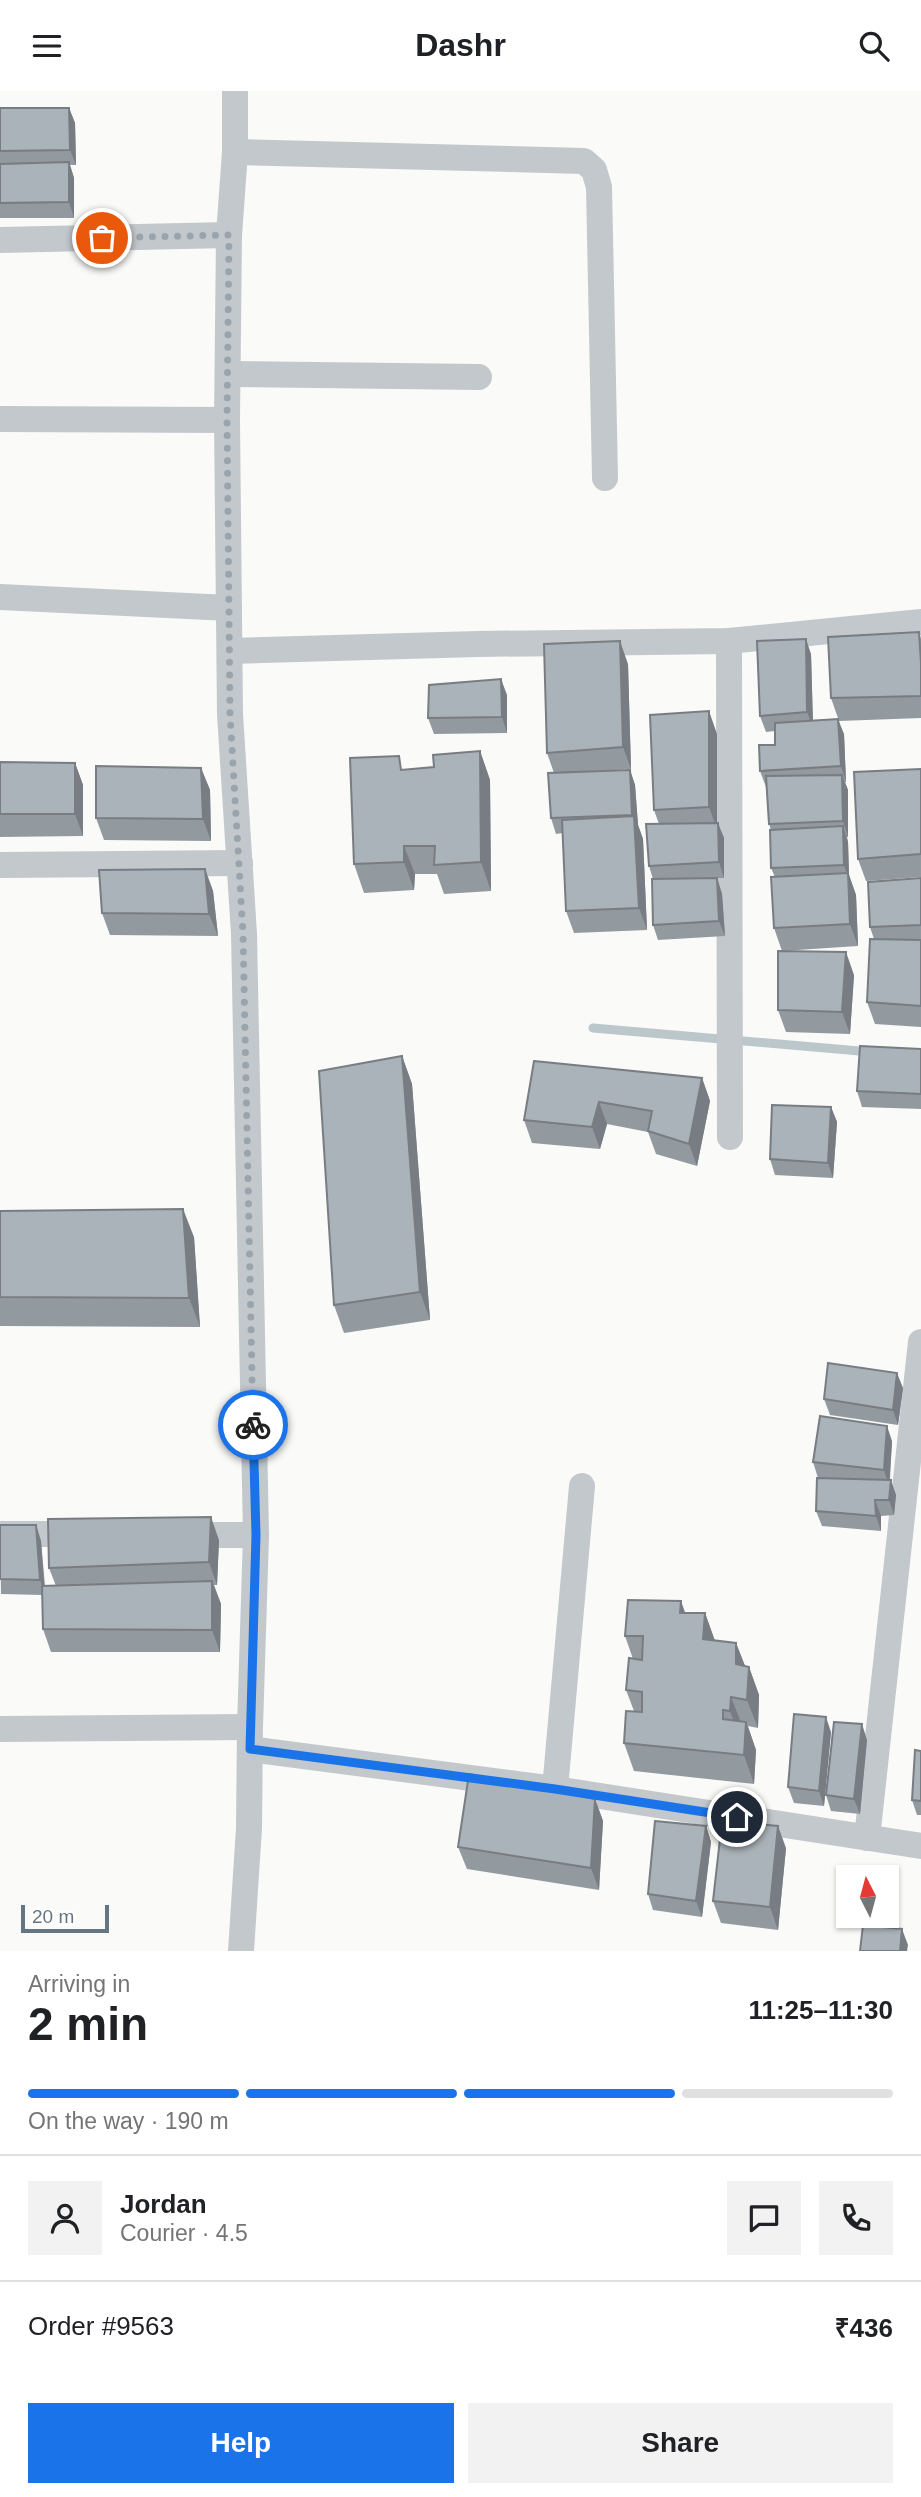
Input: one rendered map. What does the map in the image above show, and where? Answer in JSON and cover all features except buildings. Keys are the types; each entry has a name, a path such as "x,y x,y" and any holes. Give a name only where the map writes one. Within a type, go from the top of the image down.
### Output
{"street":[{"path":"235,91 235,152 229,235 227,420 230,714 244,962 256,1535 249,1828 241,1951"},
{"path":"235,152 584,161 594,170 599,187 605,478"},
{"path":"0,240 229,235"},
{"path":"228,374 479,377"},
{"path":"0,419 227,420"},
{"path":"0,597 229,608"},
{"path":"230,651 729,641 921,622"},
{"path":"729,641 730,1137"},
{"path":"0,865 240,863"},
{"path":"867,1838 921,1342"},
{"path":"555,1789 582,1486"},
{"path":"0,1534 108,1534"},
{"path":"162,1535 256,1535"},
{"path":"0,1729 250,1738 921,1846"}],"waterway":[{"path":"593,1028 871,1052"}],"way so far":[{"path":"102,238 229,235 227,420 230,714 243,934 253,1425"}],"route":[{"path":"253,1425 256,1535 250,1749 555,1789 737,1817"}]}
